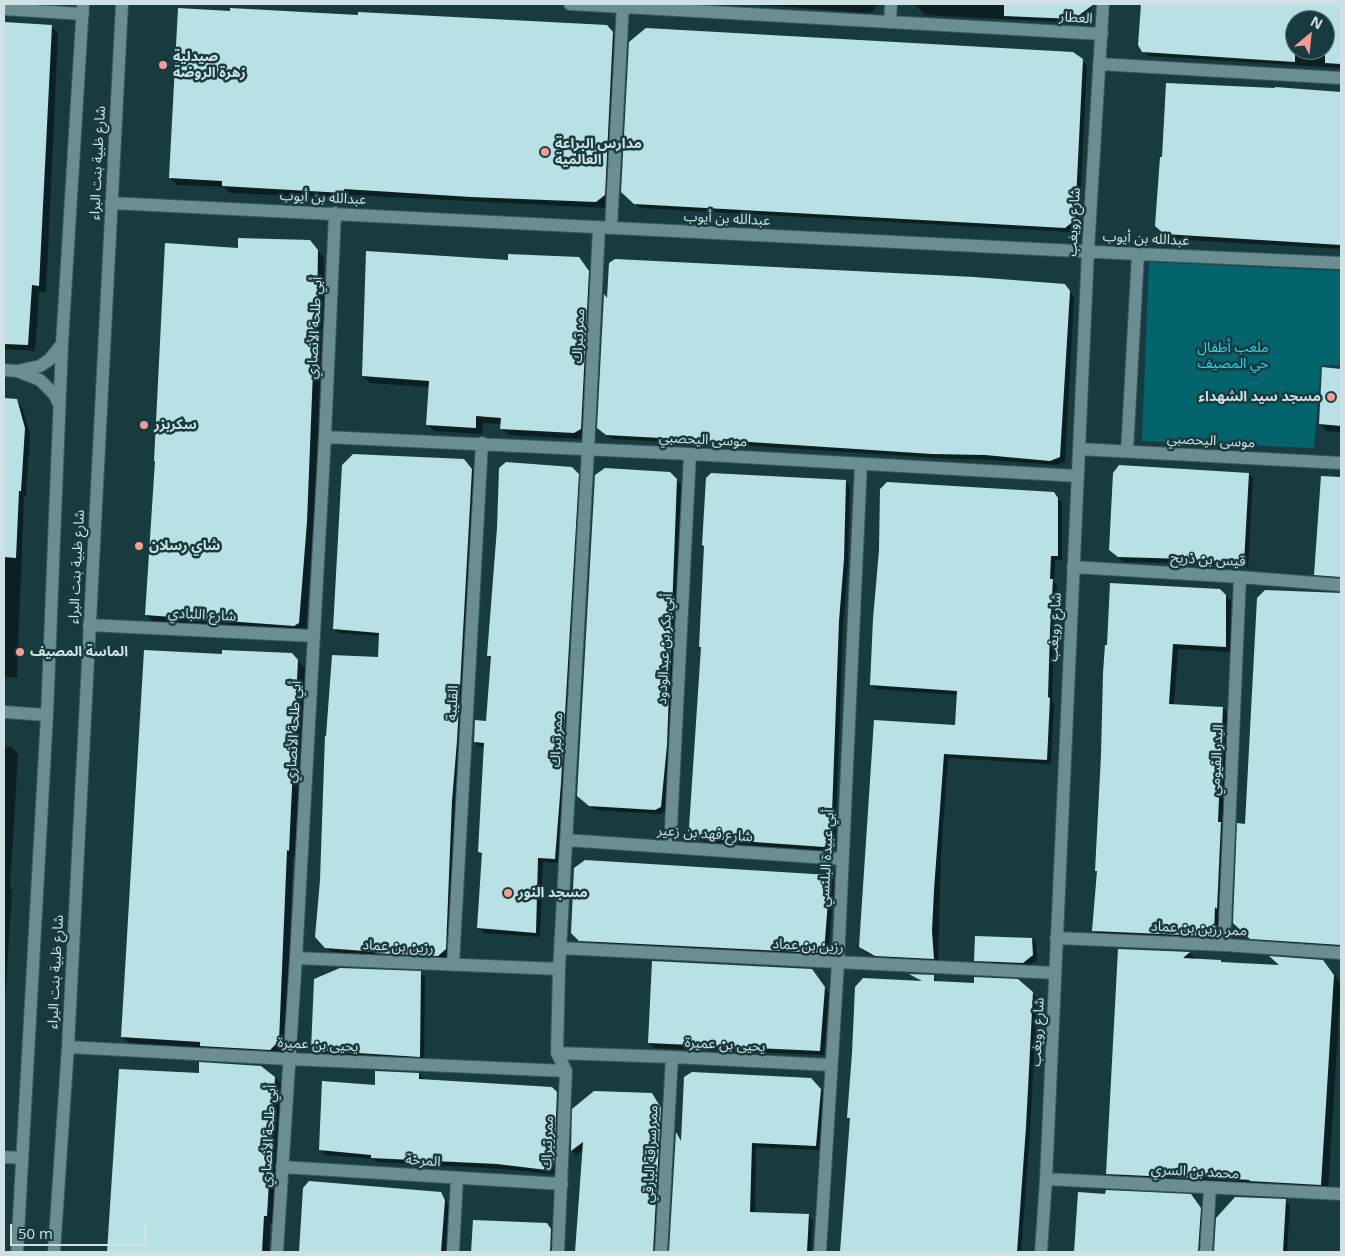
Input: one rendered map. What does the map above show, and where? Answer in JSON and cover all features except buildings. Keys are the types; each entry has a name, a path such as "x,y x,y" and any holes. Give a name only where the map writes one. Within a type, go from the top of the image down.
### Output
{"street":[{"name":"شارع ظبية بنت البراء","path":"54,1252 68,1047 122,4"},
{"name":"العطار","path":"570,4 726,8 890,21 1102,34"},
{"path":"890,21 891,4"},
{"name":"شارع رويغب","path":"1041,1252 1056,973 1056,938 1088,251 1103,4"},
{"name":"ممر تبراك","path":"558,1252 566,1071 557,1053 560,948 588,450 623,6"},
{"path":"4,9 83,9"},
{"name":"شارع ظبية بنت البراء","path":"17,1252 47,715 62,344 83,9"},
{"path":"1099,64 1341,78"},
{"name":"عبدالله بن أيوب","path":"111,203 1138,254 1341,262"},
{"name":"أبي طلحة الأنصاري","path":"277,1252 314,636 335,214"},
{"path":"1127,451 1138,254"},
{"path":"4,370 40,366 49,360 62,344"},
{"path":"17,370 40,380 54,394 59,404"},
{"name":"موسى اليحصبي","path":"325,437 690,454 1078,476"},
{"name":"القليبة","path":"453,965 482,444"},
{"name":"موسى اليحصبي","path":"1079,449 1341,463"},
{"name":"أبي بكر بن عبدالودود","path":"670,847 690,454"},
{"name":"أبي عبيدة البلنسي","path":"820,1252 838,963 861,464"},
{"name":"قيس بن ذريح","path":"1073,567 1341,585"},
{"name":"البدر الفيومي","path":"1224,945 1240,577"},
{"name":"شارع اللبادي","path":"89,625 314,636"},
{"path":"4,712 47,715"},
{"name":"شارع فهد بن زعير","path":"566,840 842,858"},
{"name":"ممر رزين بن عماد","path":"1056,938 1224,945 1341,953"},
{"name":"رزين بن عماد","path":"560,948 1056,973"},
{"name":"رزين بن عماد","path":"296,958 559,969"},
{"name":"يحيى بن عميرة","path":"68,1047 566,1071"},
{"name":"يحيى بن عميرة","path":"557,1053 831,1065"},
{"name":"ممر سراقة البارقي","path":"661,1252 672,1057"},
{"path":"4,1157 22,1158"},
{"name":"المرخة","path":"282,1168 562,1184"},
{"path":"453,1252 457,1178"},
{"name":"محمد بن السري","path":"1046,1179 1341,1194"},
{"path":"1206,1252 1210,1188"}],"green space":[{"name":"ملعب أطفال حي المصيف","path":"1149,262 1341,271 1341,366 1321,365 1314,448 1142,441"}],"place":[{"name":"صيدلية زهرة الروضة","path":"163,65"},
{"name":"مدارس البراعة العالمية","path":"545,152"},
{"name":"مسجد سيد الشهداء","path":"1331,397"},
{"name":"سكربزر","path":"144,425"},
{"name":"شاي رسلان","path":"139,546"},
{"name":"الماسة المصيف","path":"20,652"},
{"name":"مسجد النور","path":"508,893"}]}
